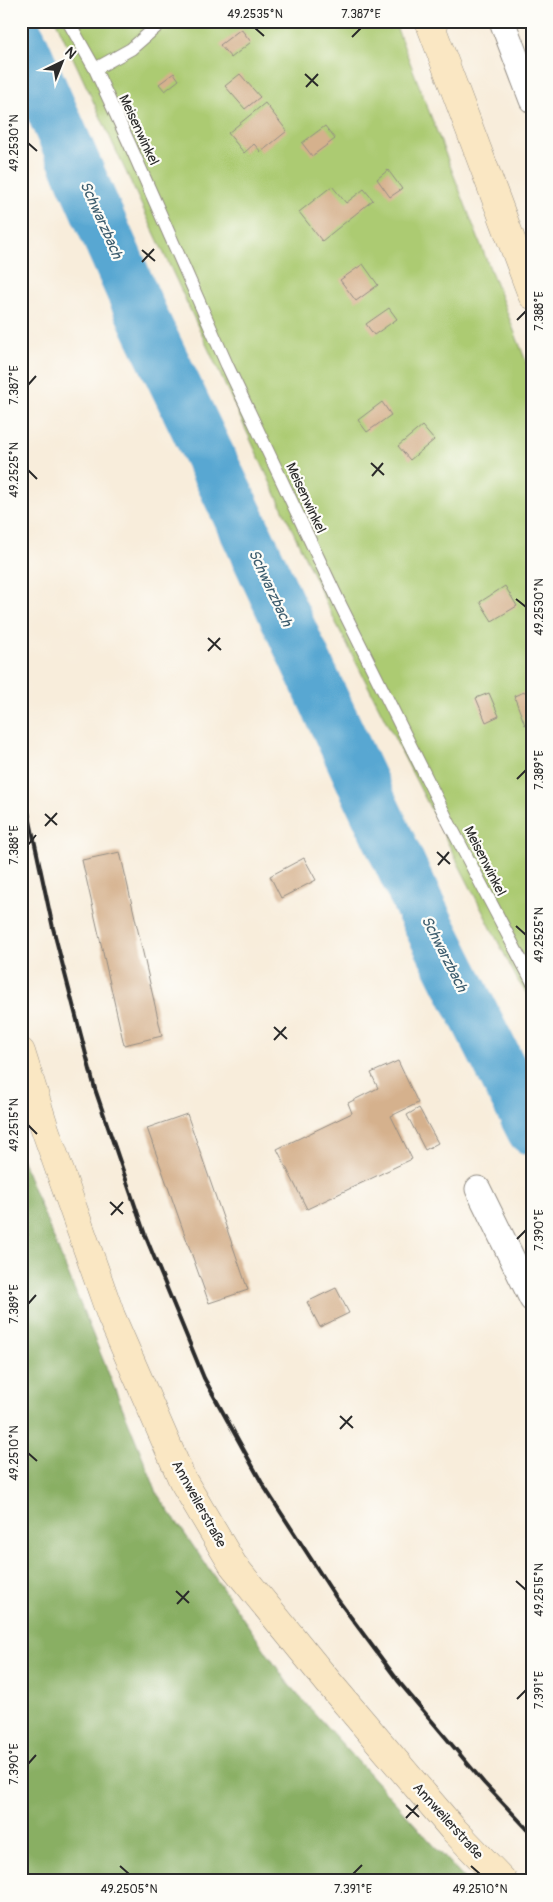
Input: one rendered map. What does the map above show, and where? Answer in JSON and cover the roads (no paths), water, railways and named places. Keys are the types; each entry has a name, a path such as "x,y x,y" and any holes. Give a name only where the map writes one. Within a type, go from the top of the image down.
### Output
{"street":[{"path":"428,21 532,295"},
{"path":"502,21 532,100"},
{"name":"Annweilerstraße","path":"21,1052 45,1130 111,1316 182,1479 233,1565 329,1683 452,1828 503,1881"},
{"path":"478,1189 532,1299"}],"lane":[{"name":"Meisenwinkel","path":"68,21 95,69 227,365 340,606 448,823 532,981"},
{"path":"95,69 131,49 164,21"}],"waterway":[{"name":"Schwarzbach","path":"21,41 145,322 233,505 421,909 532,1130"}],"railway":[{"path":"21,779 53,928 95,1089 145,1235 204,1378 263,1485 335,1596 399,1682 484,1783 532,1834"}]}
